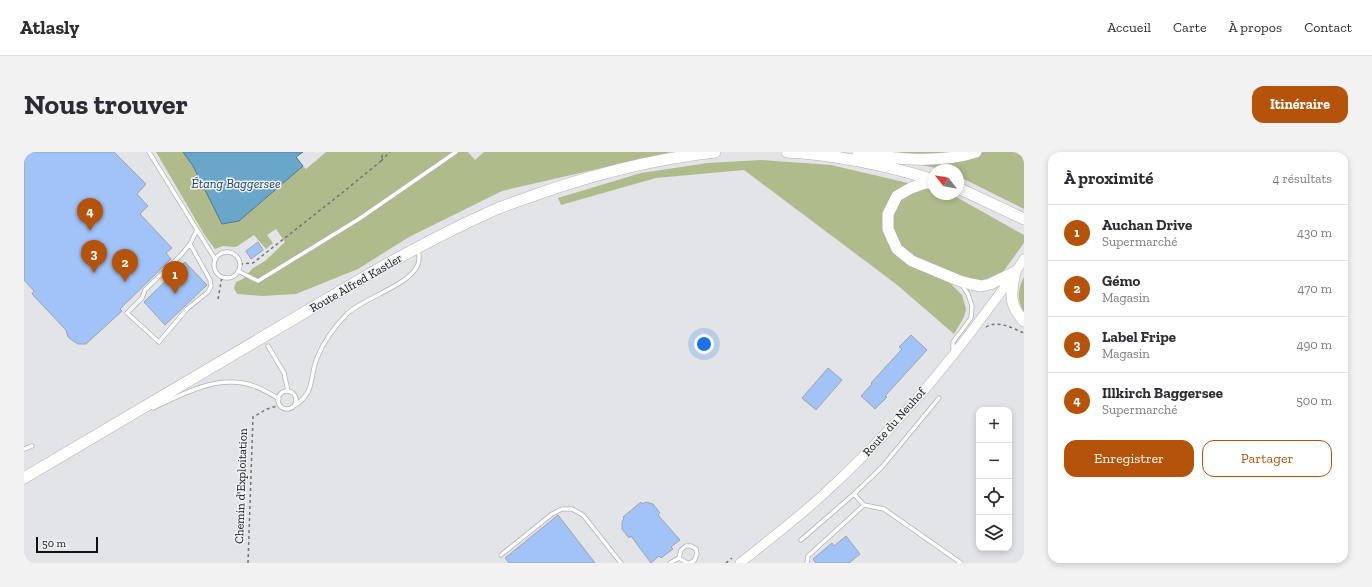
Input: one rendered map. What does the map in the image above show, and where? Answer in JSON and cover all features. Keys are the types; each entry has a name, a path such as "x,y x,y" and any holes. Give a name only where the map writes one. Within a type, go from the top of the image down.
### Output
{"main road":[{"name":"Route Alfred Kastler","path":"24,478 418,247 493,210 567,184 640,163 715,152"},
{"path":"787,152 827,155 867,162 928,178"},
{"path":"852,152 926,159 947,158 976,152"},
{"path":"928,184 911,188 897,196 888,214 888,229 897,249 912,261 960,281 981,286 997,281 1015,272"},
{"path":"964,191 1024,219"},
{"path":"1015,272 1012,288 1012,301 1016,310 1024,321"}],"street":[{"name":"Route du Neuhof","path":"736,561 803,512 839,480 914,401 953,355 1024,259"}],"lane":[{"path":"149,152 215,259 214,268 218,275 222,277 231,277 238,271 240,264 237,256 230,252 221,253 215,259"},
{"path":"238,271 258,281 359,219 456,152"},
{"path":"190,244 210,280 211,286 208,292 187,310 159,342 127,313 142,298 145,290 190,244 197,230"},
{"path":"288,391 281,394 279,399 280,405 287,409 303,399 311,387 316,359 324,342 335,326 351,310 409,276 418,265 418,247"},
{"path":"953,355 953,342 971,318 972,306 968,294 960,281"},
{"path":"268,346 284,373 288,391 295,396 296,401 294,406"},
{"path":"115,425 188,392 216,383 229,382 253,385 279,399"},
{"path":"801,540 854,494 882,467 939,398"},
{"path":"24,449 32,446"},
{"path":"854,494 864,505 884,509 961,563"},
{"path":"806,563 808,556 864,505"},
{"path":"501,555 552,514 562,508 572,509 583,515 621,563"},
{"path":"670,563 679,558 681,550 686,546 691,546 696,549 697,554 694,561 688,563 679,558"}],"path":[{"path":"381,161 383,152"},
{"path":"240,264 253,263 342,193 390,152"},
{"path":"218,299 222,277"},
{"path":"984,329 995,324 1011,327 1024,332"},
{"name":"Chemin d'Exploitation","path":"248,563 252,417 267,409 280,405"},
{"path":"726,563 736,561"}],"green space":[{"path":"156,152 183,152 239,221 303,166 306,169 326,152 468,152 475,160 484,152 671,152 502,191 409,237 358,269 296,294 262,296 237,294 234,288 236,282 243,279 253,268 265,261 285,242 276,229 267,235 273,243 266,249 254,235 236,247 223,246 215,249 204,234"},
{"path":"866,152 1024,152 1024,209 964,179 964,164 928,164 928,166"},
{"path":"761,160 831,165 928,188 928,200 962,200 1024,235 1024,243 1000,276 986,281 973,280 957,274 951,284 962,295 966,309 964,317 954,334 896,284 744,170 656,178 561,205 558,198 641,173 708,163"},
{"path":"1024,277 1024,313 1020,304 1019,291"}],"water":[{"name":"Étang Baggersee","path":"183,152 303,152 296,157 303,166 239,221 222,224 193,166"}],"building":[{"path":"24,152 114,152 146,184 137,194 148,206 140,214 172,248 166,253 171,259 120,309 122,311 86,344 78,344 68,337 66,330 32,294 34,291 24,280"},
{"path":"258,242 263,250 251,259 246,251"},
{"path":"185,262 207,285 165,325 144,302"},
{"path":"911,335 927,350 875,409 861,396 902,349 899,347"},
{"path":"828,368 842,380 816,410 802,398"},
{"path":"641,502 642,504 646,502 653,504 660,513 658,515 680,540 671,547 673,549 661,558 659,556 651,563 631,536 629,538 622,529 623,517"},
{"path":"558,515 595,563 509,563 505,558"},
{"path":"846,536 860,554 849,563 816,563 813,559 832,543 834,546"}],"place":[{"name":"Illkirch Baggersee","path":"90,231"},
{"name":"Label Fripe","path":"94,273"},
{"name":"Gémo","path":"125,282"},
{"name":"Auchan Drive","path":"175,294"}]}
